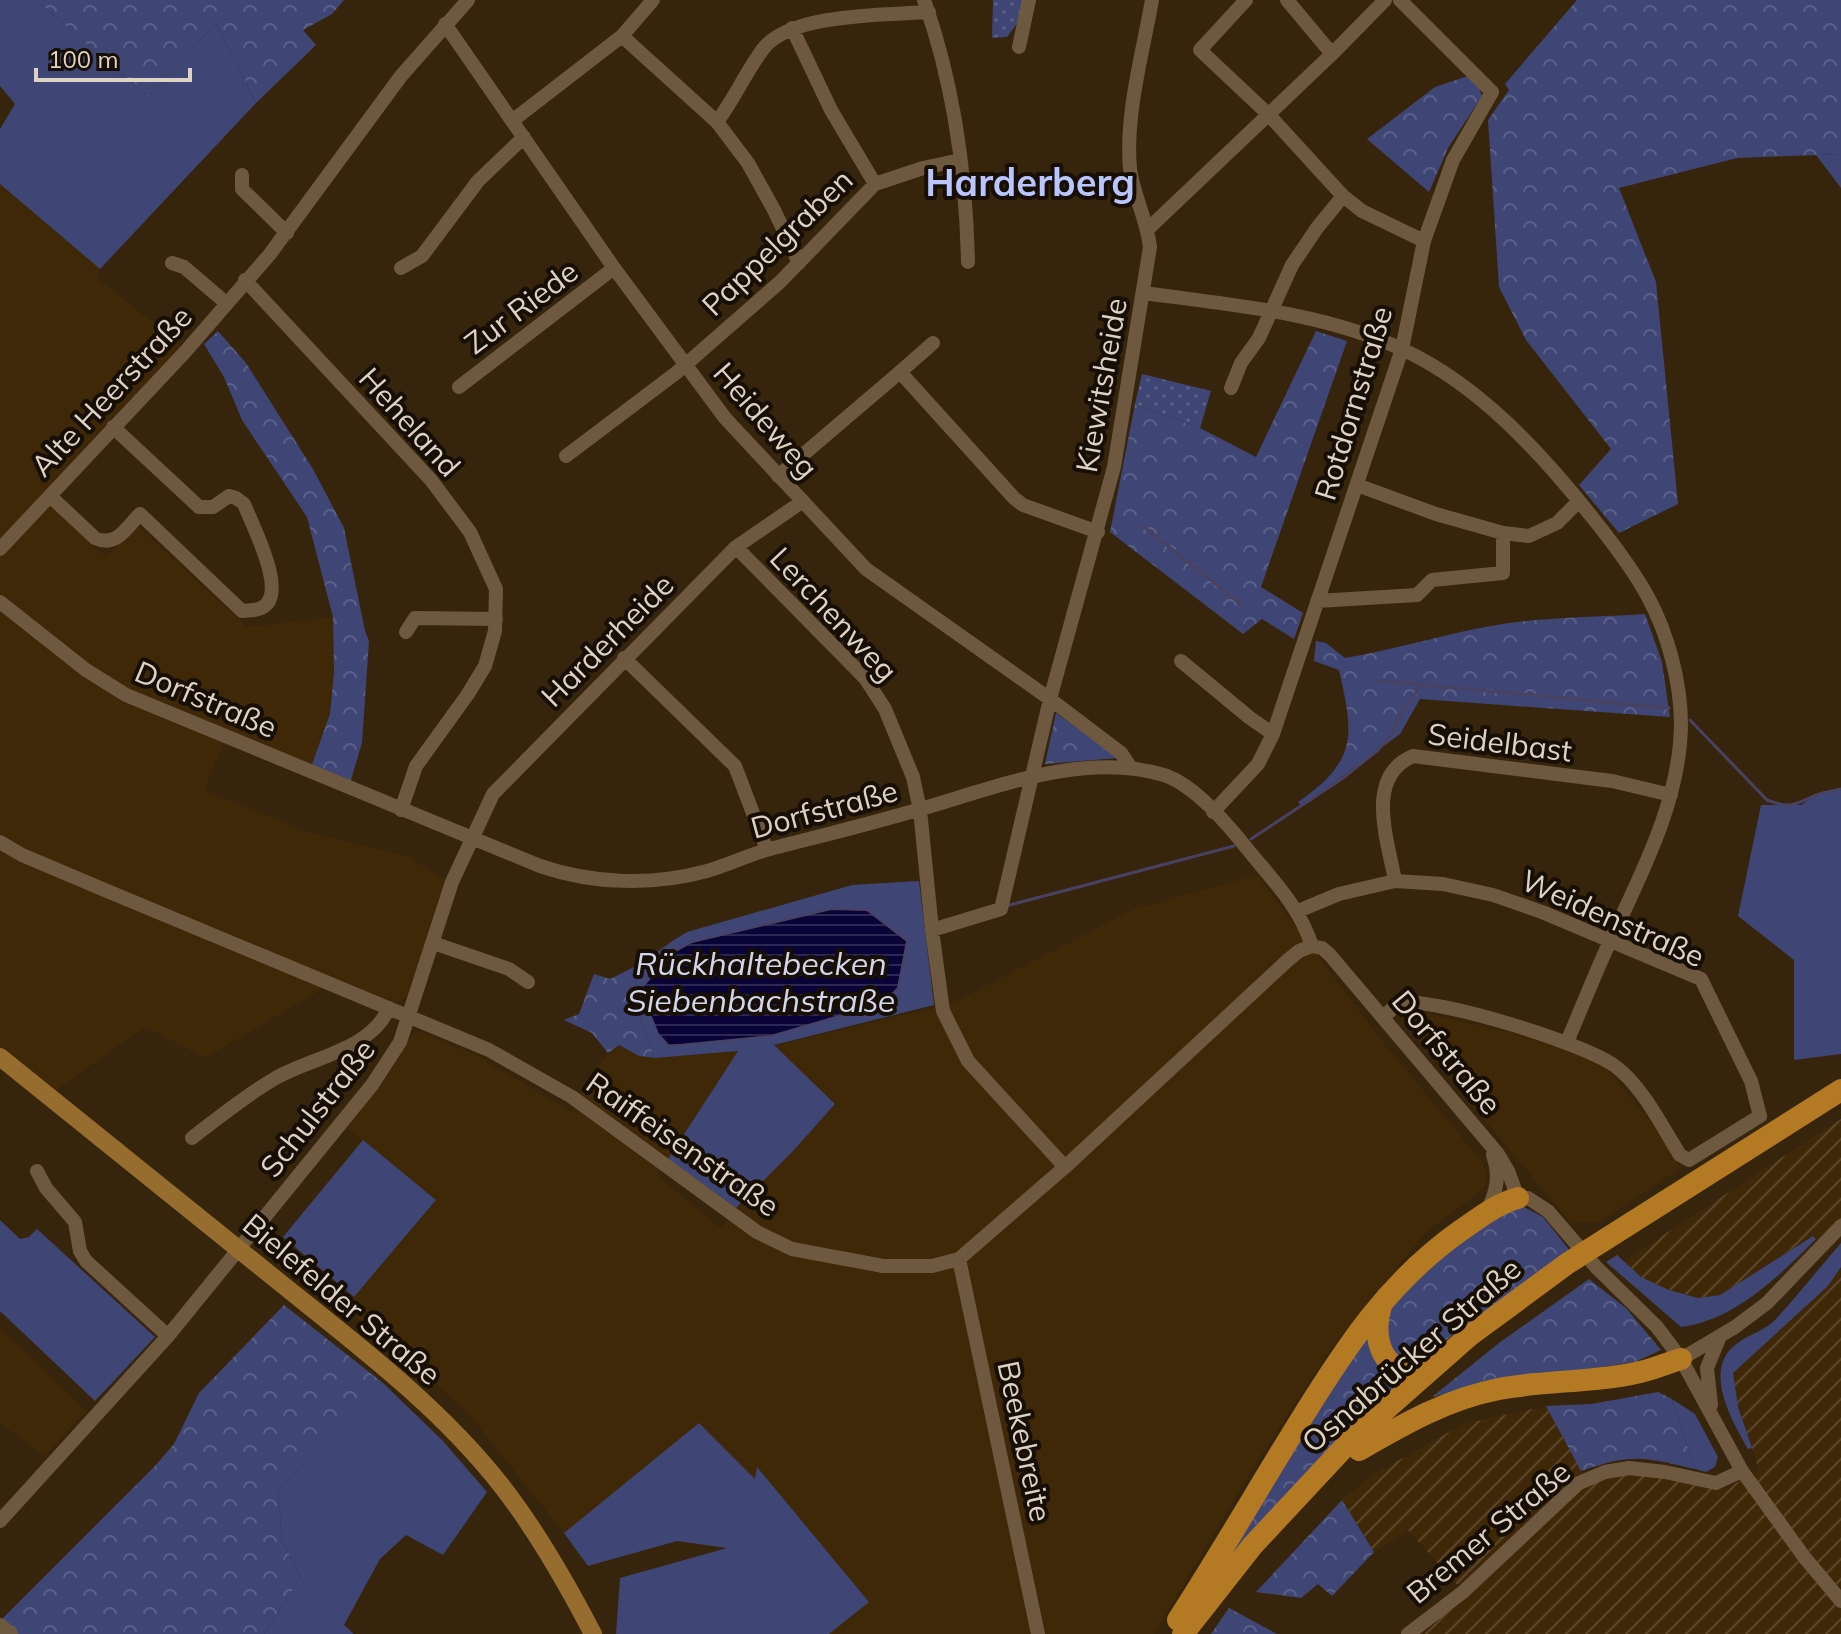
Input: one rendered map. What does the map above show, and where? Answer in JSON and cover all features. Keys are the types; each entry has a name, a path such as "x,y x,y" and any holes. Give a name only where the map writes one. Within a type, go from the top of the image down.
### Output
{"highway":[{"name":"Osnabrücker Straße","path":"1183,1634 1253,1545 1351,1440 1469,1336 1568,1263 1841,1090"},
{"name":"Osnabrücker Straße","path":"1196,1634 1254,1561 1359,1450 1427,1386 1543,1295 1650,1223 1841,1106"},
{"path":"1168,1634 1334,1366 1383,1300 1451,1237 1503,1202 1518,1198"},
{"path":"1383,1300 1375,1328 1377,1342 1389,1362 1399,1367 1410,1370 1420,1367 1451,1344 1469,1336"},
{"path":"1359,1450 1417,1417 1458,1399 1541,1382 1639,1373 1681,1359"}],"main road":[{"name":"Bielefelder Straße","path":"0,1057 394,1375 451,1430 500,1484 537,1535 593,1634"}],"street":[{"name":"Alte Heerstraße","path":"0,549 185,352 287,233 401,76 468,0"},
{"path":"512,121 622,36 653,0"},
{"path":"1019,47 1029,0"},
{"name":"Kiewitsheide","path":"932,930 1001,909 1050,699 1114,467 1150,247 1148,229 1130,171 1129,140 1152,0"},
{"path":"1246,0 1200,50 1268,114 1343,196 1362,211 1424,241"},
{"path":"1287,0 1332,54"},
{"path":"1148,229 1385,0"},
{"name":"Rotdornstraße","path":"1213,812 1258,764 1273,734 1402,349 1424,241 1453,160 1492,92 1400,0"},
{"path":"717,122 765,46 792,28 926,6 955,116 967,220 968,262"},
{"name":"Heideweg","path":"445,24 684,364 725,418 778,476 866,569 1050,699 1121,753 1131,768"},
{"path":"792,28 831,110 875,184"},
{"path":"622,36 717,122 748,163 799,263"},
{"path":"401,268 422,256 478,181 524,137"},
{"name":"Pappelgraben","path":"566,456 676,373 799,263 875,184 960,160"},
{"path":"242,175 242,189 287,233"},
{"path":"1231,388 1241,363 1259,338 1273,310 1292,265 1343,196"},
{"name":"Alte Heerstraße","path":"172,263 184,267 226,303"},
{"name":"Zur Riede","path":"459,387 614,268"},
{"name":"Heheland","path":"245,280 431,480 470,532 496,589 496,619 485,666 416,766 401,810"},
{"path":"1144,293 1273,310 1339,326 1402,349 1444,371 1507,421 1610,539 1648,596 1676,675 1681,725 1671,795 1658,834 1567,1042"},
{"path":"778,476 933,343"},
{"path":"900,372 1023,505 1098,532"},
{"path":"50,496 95,538 104,542 115,540 140,514 242,611 262,608 271,600 273,578 244,504 229,496 213,507 199,507 113,427"},
{"path":"1357,485 1436,514 1503,533 1529,536 1557,523 1579,501"},
{"name":"Harderheide","path":"472,838 493,794 624,658 736,547 803,501"},
{"path":"1317,601 1417,595 1432,580 1503,573 1503,533"},
{"name":"Lerchenweg","path":"736,547 865,678 885,709 913,777 920,810 943,1011 968,1061 1065,1167"},
{"name":"Dorfstraße","path":"0,602 86,670 126,695 401,810 563,874 584,879 642,881 706,871 767,850 920,810 1033,774 1131,768 1166,776 1191,791 1236,835 1298,911 1312,946 1322,948 1330,955 1479,1130 1508,1171 1518,1198"},
{"path":"406,632 415,618 496,619"},
{"path":"624,658 735,766 767,850"},
{"path":"1181,661 1273,734"},
{"name":"Seidelbast","path":"1395,881 1383,790 1389,772 1413,756 1612,781 1671,795"},
{"name":"Schulstraße","path":"2,1514 168,1336 372,1085 400,1042 452,882 472,838"},
{"name":"Raiffeisenstraße","path":"0,842 22,855 489,1050 555,1086 725,1211 757,1232 792,1249 883,1266 932,1266 959,1259"},
{"name":"Weidenstraße","path":"1298,911 1339,894 1395,881 1443,884 1493,895 1701,979 1751,1081 1760,1116 1689,1160 1680,1155 1636,1088 1616,1067 1590,1051 1429,1005 1397,1004 1384,1017"},
{"path":"433,943 509,969 528,982"},
{"path":"959,1259 1065,1167 1288,960 1312,946"},
{"path":"192,1138 276,1078 360,1040 383,1021 389,1008"},
{"path":"1479,1130 1497,1169 1497,1188 1487,1212"},
{"path":"37,1171 46,1188 75,1222 80,1251 86,1261 168,1336"},
{"path":"1518,1198 1540,1203 1611,1284 1657,1327 1681,1359 1742,1471 1790,1538 1841,1601"},
{"path":"1681,1359 1720,1336 1782,1290 1841,1226"},
{"name":"Beekebreite","path":"959,1259 1038,1634"},
{"path":"1714,1419 1706,1374 1720,1336"},
{"name":"Bremer Straße","path":"1408,1634 1477,1580 1579,1483 1605,1472 1629,1468 1716,1483 1742,1471"},
{"path":"0,1625 11,1634"}],"shaded area":[{"path":"0,184 100,269 97,278 181,345 40,496 106,557 137,525 247,627 333,617 334,672 330,714 311,767 228,733 204,790 314,834 408,856 445,880 407,996 397,1003 327,976 319,991 205,1058 145,1027 48,1096 0,1058"},
{"path":"1257,875 1379,1037 1483,1163 1488,1180 1481,1191 1426,1232 1328,1353 1259,1459 1154,1634 829,1634 869,1602 757,1468 756,1480 699,1424 564,1533 466,1410 345,1308 436,1200 347,1128 385,1079 412,1035 421,1032 474,1054 572,1112 608,1053 618,1045 639,1056 655,1058 739,1051 657,1175 722,1229 736,1208 794,1150 834,1104 774,1046 950,1004 1134,909"},
{"path":"1413,1010 1512,1033 1581,1055 1606,1068 1651,1122 1681,1168 1598,1223 1569,1221 1403,1022 1403,1014"},
{"path":"1841,1119 1841,1234 1816,1239 1812,1236 1720,1295 1698,1298 1669,1290 1641,1277 1622,1262"},
{"path":"1841,1267 1841,1634 1408,1634 1463,1591 1408,1530 1374,1552 1342,1500 1371,1476 1463,1424 1546,1406 1587,1482 1626,1470 1726,1489 1759,1470 1738,1407 1732,1373 1828,1286"},
{"path":"0,1328 86,1411 45,1456 0,1423"}],"green space":[{"path":"0,0 36,0 148,97 216,23 256,103 100,269 0,184 0,129 15,104 0,86"},
{"path":"36,0 344,0 332,14 303,30 316,45 256,103 216,23 148,97"},
{"path":"993,0 1023,0 1019,21 1007,37 992,38"},
{"path":"1577,0 1841,0 1841,154 1737,158 1619,188 1656,282 1678,504 1619,533 1579,485 1611,449 1526,340 1499,287 1488,120 1509,90 1505,84"},
{"path":"1468,76 1482,96 1448,148 1429,192 1367,139 1435,87"},
{"path":"1841,154 1841,188 1816,155"},
{"path":"218,331 246,363 313,469 344,528 369,641 362,743 350,783 311,767 330,714 334,672 333,617 307,517 242,420 224,377 204,344"},
{"path":"1316,331 1347,341 1261,587 1303,613 1294,639 1262,619 1243,634 1110,532 1135,404 1200,428 1256,457"},
{"path":"1142,374 1211,391 1200,428 1135,404"},
{"path":"1645,614 1662,662 1670,717 1420,699 1400,734 1302,806 1298,802 1332,773 1347,745 1347,712 1339,670 1314,661 1316,641 1326,643 1345,658 1509,623"},
{"path":"1056,713 1118,758 1045,764"},
{"path":"1841,789 1841,1054 1794,1060 1794,960 1738,916 1761,805 1801,805 1816,795"},
{"path":"919,881 934,1005 774,1045 835,1104 736,1208 668,1159 738,1051 655,1058 628,987 671,942 687,932 852,885","holes":["831,909 771,1036 669,1046 676,951 692,942"]},
{"path":"671,942 628,987 655,1058 639,1056 619,1045 608,1053 592,1033 564,1020 579,1014 594,974 610,979 640,964"},
{"path":"363,1140 436,1200 354,1297 283,1237"},
{"path":"1522,1206 1543,1217 1570,1251 1435,1348 1400,1361 1386,1344 1381,1330 1387,1311 1398,1296 1466,1238 1497,1217"},
{"path":"0,1220 20,1239 29,1237 37,1229 155,1337 95,1401 0,1311"},
{"path":"1813,1236 1816,1239 1787,1267 1738,1306 1701,1323 1681,1327 1606,1262 1617,1255 1641,1277 1669,1290 1698,1298 1720,1295"},
{"path":"1841,1243 1841,1267 1828,1286 1733,1373 1738,1407 1752,1448 1748,1449 1724,1398 1721,1369 1725,1357 1739,1342 1776,1319"},
{"path":"1589,1279 1626,1308 1661,1350 1635,1362 1481,1385 1432,1397 1499,1343"},
{"path":"284,1305 383,1383 278,1489 282,1540 301,1577 264,1634 0,1634 0,1621 155,1466 174,1444 199,1393"},
{"path":"1368,1329 1370,1348 1378,1362 1406,1380 1210,1584"},
{"path":"383,1383 443,1441 487,1492 443,1555 406,1535 380,1559 344,1625 354,1634 264,1634 301,1577 282,1540 278,1489"},
{"path":"1658,1392 1672,1399 1695,1469 1626,1459 1581,1471 1546,1406 1591,1404"},
{"path":"1672,1399 1695,1414 1718,1457 1715,1467 1706,1472 1695,1469"},
{"path":"699,1423 755,1479 757,1467 869,1602 829,1634 616,1634 620,1578 727,1548 677,1541 588,1566 564,1533"},
{"path":"1342,1500 1374,1552 1332,1596 1318,1584 1301,1598 1256,1592"},
{"path":"1229,1608 1277,1634 1211,1634"}],"water":[{"name":"Rückhaltebecken Siebenbachstraße","path":"831,909 867,910 907,941 898,988 883,1003 771,1036 669,1046 658,1034 640,989 676,951 692,942"}],"waterway":[{"path":"1143,526 1242,605"},
{"path":"1372,680 1669,708"},
{"path":"1251,839 1343,778 1378,750 1391,735 1422,684"},
{"path":"1690,720 1767,800 1792,805 1841,789"},
{"path":"1010,905 1234,846"},
{"path":"628,987 644,989"}],"district":[{"name":"Harderberg","path":"1030,182"}]}
